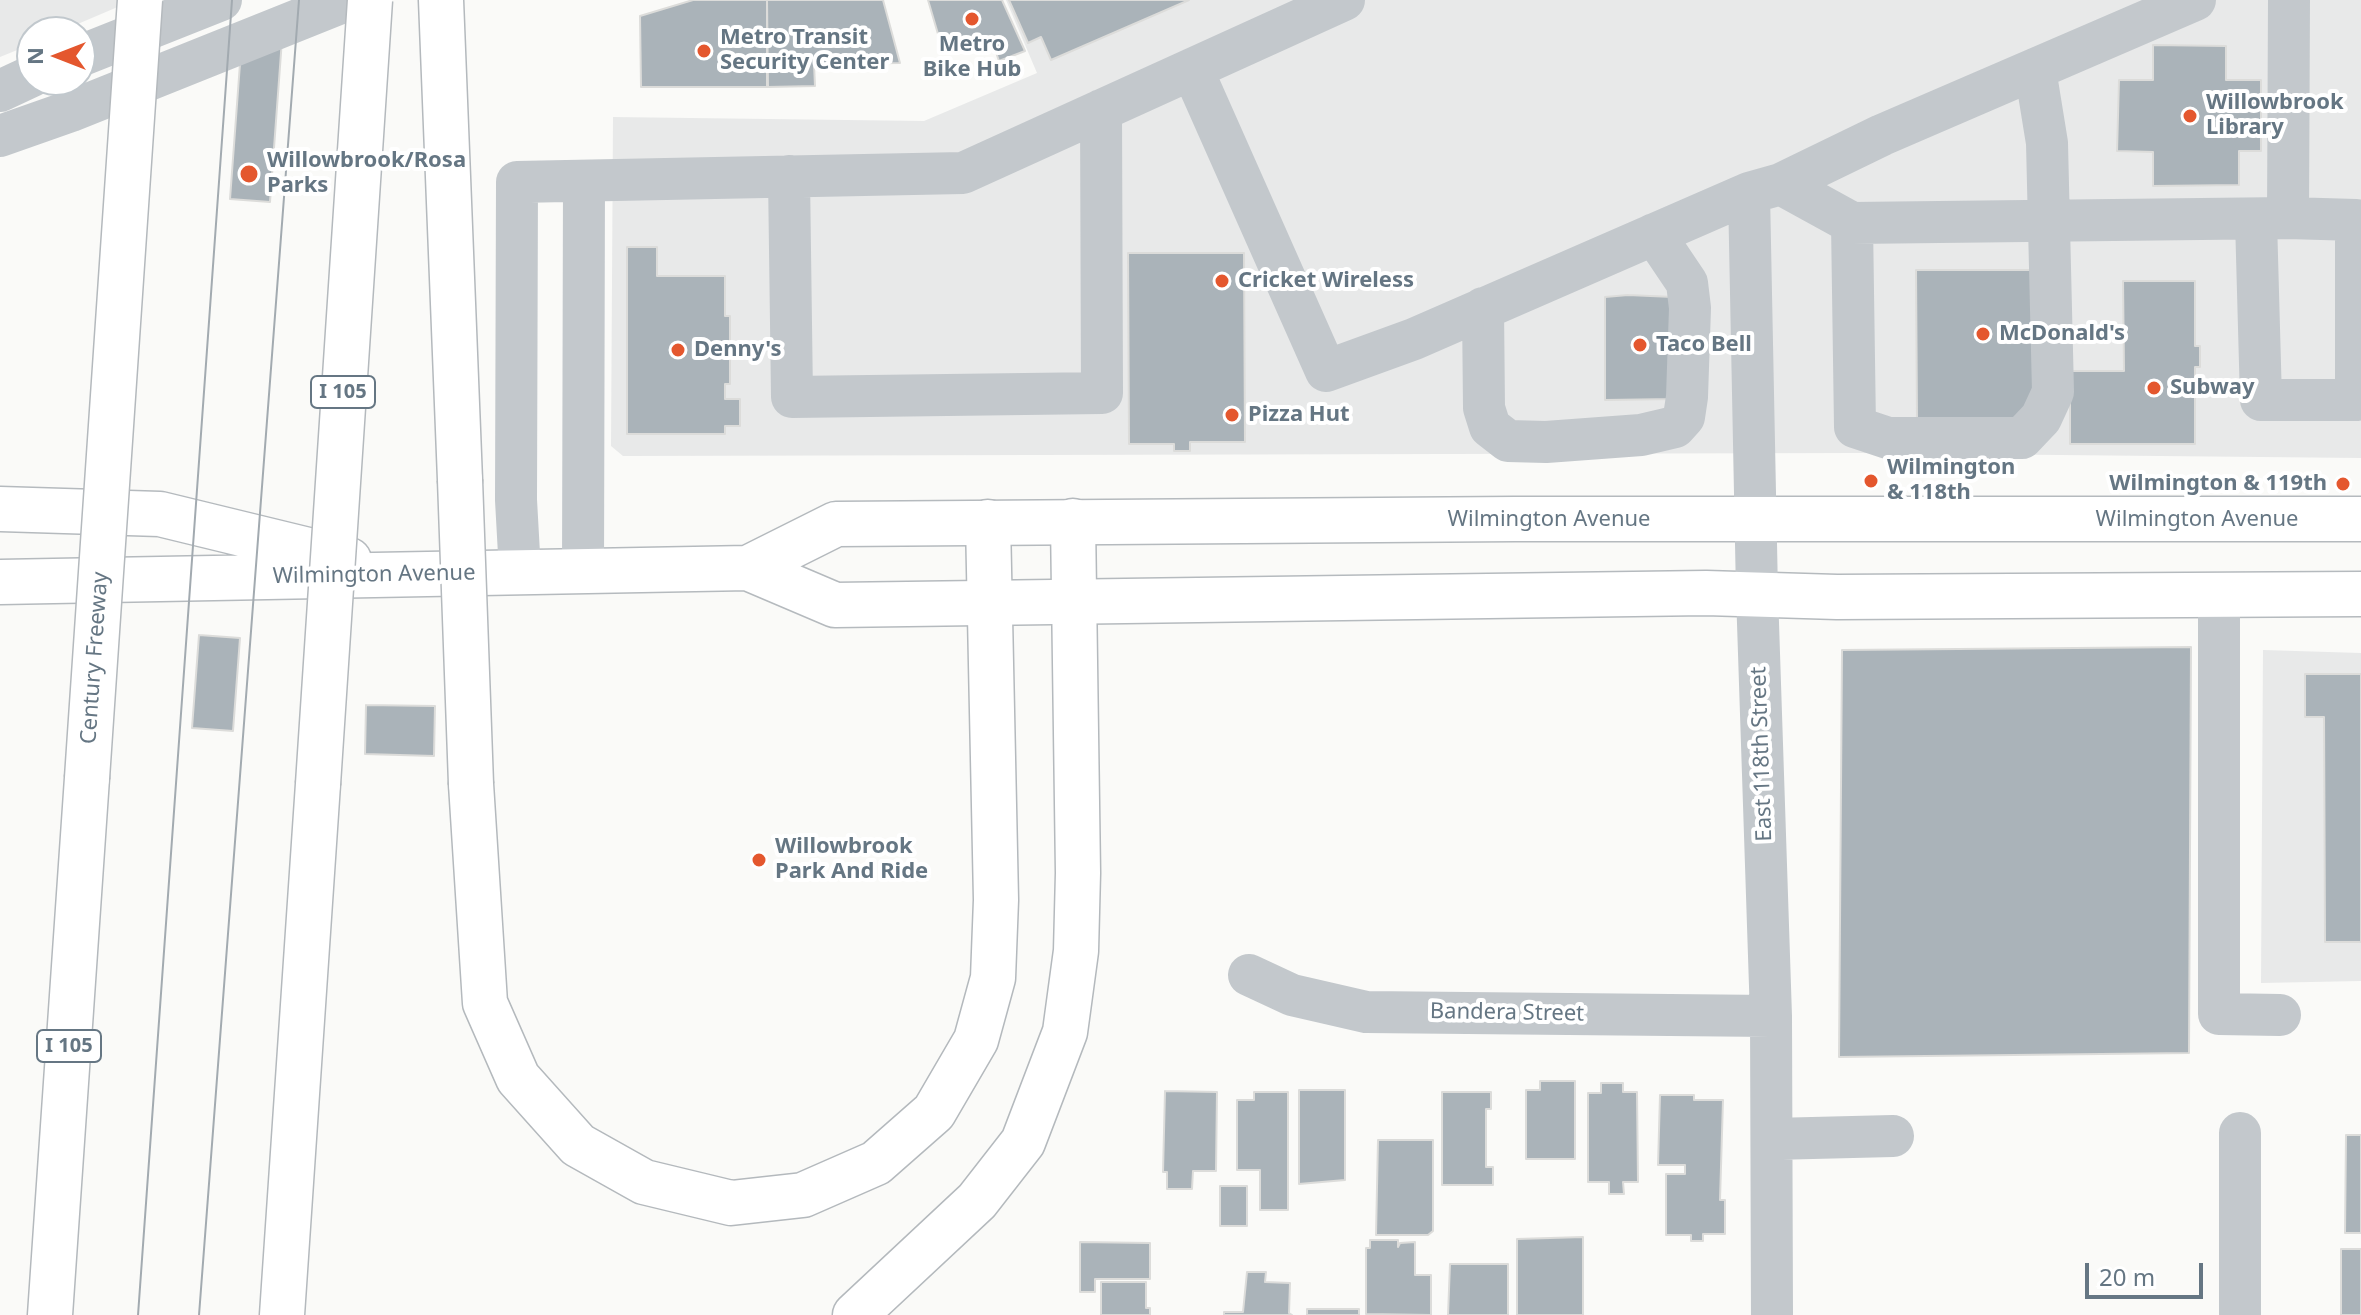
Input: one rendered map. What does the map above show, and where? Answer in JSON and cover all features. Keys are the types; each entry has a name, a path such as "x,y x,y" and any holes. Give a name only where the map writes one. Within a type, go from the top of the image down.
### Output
{"main road":[{"name":"Century Freeway","path":"50,1315 140,0"},
{"name":"I 105","path":"282,1315 370,0"},
{"path":"441,0 471,784 485,1003 518,1078 578,1145 644,1182 731,1203 803,1195 876,1163 934,1112 976,1040 993,978 996,900 988,522"},
{"path":"0,509 160,514 410,574"},
{"name":"Wilmington Avenue","path":"748,568 836,524 2361,519"},
{"path":"855,1315 977,1201 1023,1142 1058,1056 1072,999 1076,951 1073,521"},
{"name":"Wilmington Avenue","path":"0,582 748,568 835,605 1757,593 1837,597 2361,594"}],"street":[{"path":"96,50 221,0"},
{"path":"0,136 71,111 348,0"},
{"path":"520,572 516,500 517,182 963,173 1344,0"},
{"path":"1192,69 1326,371 1765,189 2195,0"},
{"path":"1765,189 1852,223 2272,219 2358,220 2358,402 2261,400 2272,219 2289,0"},
{"path":"1852,223 1855,427 1888,438 1976,441 2022,438 2041,418 2053,392 2047,143 2035,69"},
{"path":"789,176 792,397 1102,393 1101,110"},
{"path":"583,571 584,181"},
{"name":"East 118th Street","path":"1765,189 1756,520 1771,1016 1772,1315"},
{"path":"1483,308 1484,408 1490,427 1508,441 1546,442 1641,435 1675,427 1684,417 1687,397 1690,308 1687,283 1654,234"},
{"path":"2219,595 2219,1014 2280,1015"},
{"name":"Bandera Street","path":"1249,975 1292,995 1366,1012 1771,1016"},
{"path":"2240,1133 2240,1315"},
{"path":"1772,1139 1893,1136"}],"shaded area":[{"path":"0,0 134,0 96,16 16,16 16,50 0,57"},
{"path":"1006,0 2361,0 2361,458 1859,453 623,456 611,446 613,117 924,121 1037,73"},
{"path":"2263,650 2361,653 2361,981 2261,983"}],"building":[{"name":"Metro Transit Security Center","path":"693,0 767,0 767,87 641,87 640,16"},
{"path":"767,0 883,0 900,63 814,64 815,86 768,87"},
{"name":"Metro Bike Hub","path":"928,0 1002,0 1025,51 999,61 991,38 943,51"},
{"path":"1009,0 1189,0 1051,60 1041,37 1028,43"},
{"path":"243,23 283,26 270,202 230,199"},
{"name":"Willowbrook Library","path":"2153,45 2226,46 2226,80 2261,80 2261,151 2239,151 2239,185 2153,186 2153,152 2117,151 2119,80 2153,80"},
{"name":"Denny's","path":"627,247 657,247 657,276 725,276 725,316 730,316 730,384 725,384 725,399 740,399 740,426 725,426 725,434 627,434"},
{"path":"1128,253 1244,253 1245,442 1190,442 1190,451 1174,451 1174,444 1129,444"},
{"name":"McDonald's","path":"1916,270 2034,270 2034,421 1917,421"},
{"path":"2123,281 2195,281 2195,346 2200,346 2200,367 2195,367 2195,444 2070,444 2070,371 2124,371"},
{"name":"Taco Bell","path":"1605,297 1673,297 1674,399 1605,400"},
{"path":"199,635 240,638 233,731 192,728"},
{"path":"2191,647 2189,1053 1839,1057 1842,650"},
{"path":"2305,674 2361,674 2361,942 2325,942 2324,717 2305,717"},
{"path":"366,705 435,706 434,756 365,754"},
{"path":"1540,1081 1575,1081 1575,1159 1526,1159 1526,1090 1540,1090"},
{"path":"1601,1083 1623,1083 1623,1092 1637,1092 1638,1182 1623,1182 1624,1194 1609,1194 1609,1182 1588,1182 1588,1093 1601,1093"},
{"path":"1299,1090 1345,1090 1345,1180 1299,1184"},
{"path":"1165,1091 1217,1092 1216,1171 1193,1171 1192,1189 1167,1189 1167,1172 1163,1172"},
{"path":"1254,1092 1288,1092 1288,1210 1260,1210 1260,1170 1237,1170 1237,1100 1254,1100"},
{"path":"1442,1092 1491,1092 1491,1109 1486,1109 1486,1167 1493,1167 1493,1185 1442,1185"},
{"path":"1660,1095 1694,1095 1694,1100 1723,1100 1720,1200 1725,1200 1725,1234 1703,1234 1703,1241 1691,1241 1691,1235 1666,1235 1666,1174 1685,1174 1685,1165 1658,1165"},
{"path":"2346,1135 2361,1135 2361,1233 2345,1233"},
{"path":"1378,1140 1433,1140 1433,1231 1428,1235 1376,1235"},
{"path":"1220,1186 1247,1186 1247,1226 1220,1226"},
{"path":"1583,1237 1583,1315 1517,1315 1517,1239"},
{"path":"1370,1240 1398,1240 1398,1247 1400,1243 1415,1242 1415,1275 1431,1275 1431,1315 1366,1314 1366,1248 1370,1248"},
{"path":"1080,1242 1150,1243 1150,1279 1095,1279 1095,1292 1080,1292"},
{"path":"2341,1249 2361,1249 2361,1315 2341,1315"},
{"path":"1450,1264 1508,1264 1508,1315 1448,1315"},
{"path":"1247,1272 1266,1272 1265,1282 1290,1283 1289,1313 1292,1315 1224,1315 1224,1312 1243,1312"},
{"path":"1101,1282 1146,1282 1146,1308 1150,1308 1150,1315 1101,1315"},
{"path":"1307,1309 1359,1309 1359,1315 1307,1315"}],"tram line":[{"path":"138,1315 232,0"},
{"path":"199,1315 299,0"}],"place":[{"name":"Metro Bike Hub","path":"972,19"},
{"name":"Metro Transit Security Center","path":"704,51"},
{"name":"Willowbrook Library","path":"2190,116"},
{"name":"Willowbrook/Rosa Parks","path":"249,174"},
{"name":"Cricket Wireless","path":"1222,281"},
{"name":"McDonald's","path":"1983,334"},
{"name":"Taco Bell","path":"1640,345"},
{"name":"Denny's","path":"678,350"},
{"name":"Subway","path":"2154,388"},
{"name":"Pizza Hut","path":"1232,415"},
{"name":"Wilmington & 118th","path":"1871,481"},
{"name":"Wilmington & 119th","path":"2343,484"},
{"name":"Willowbrook Park And Ride","path":"759,860"}]}
